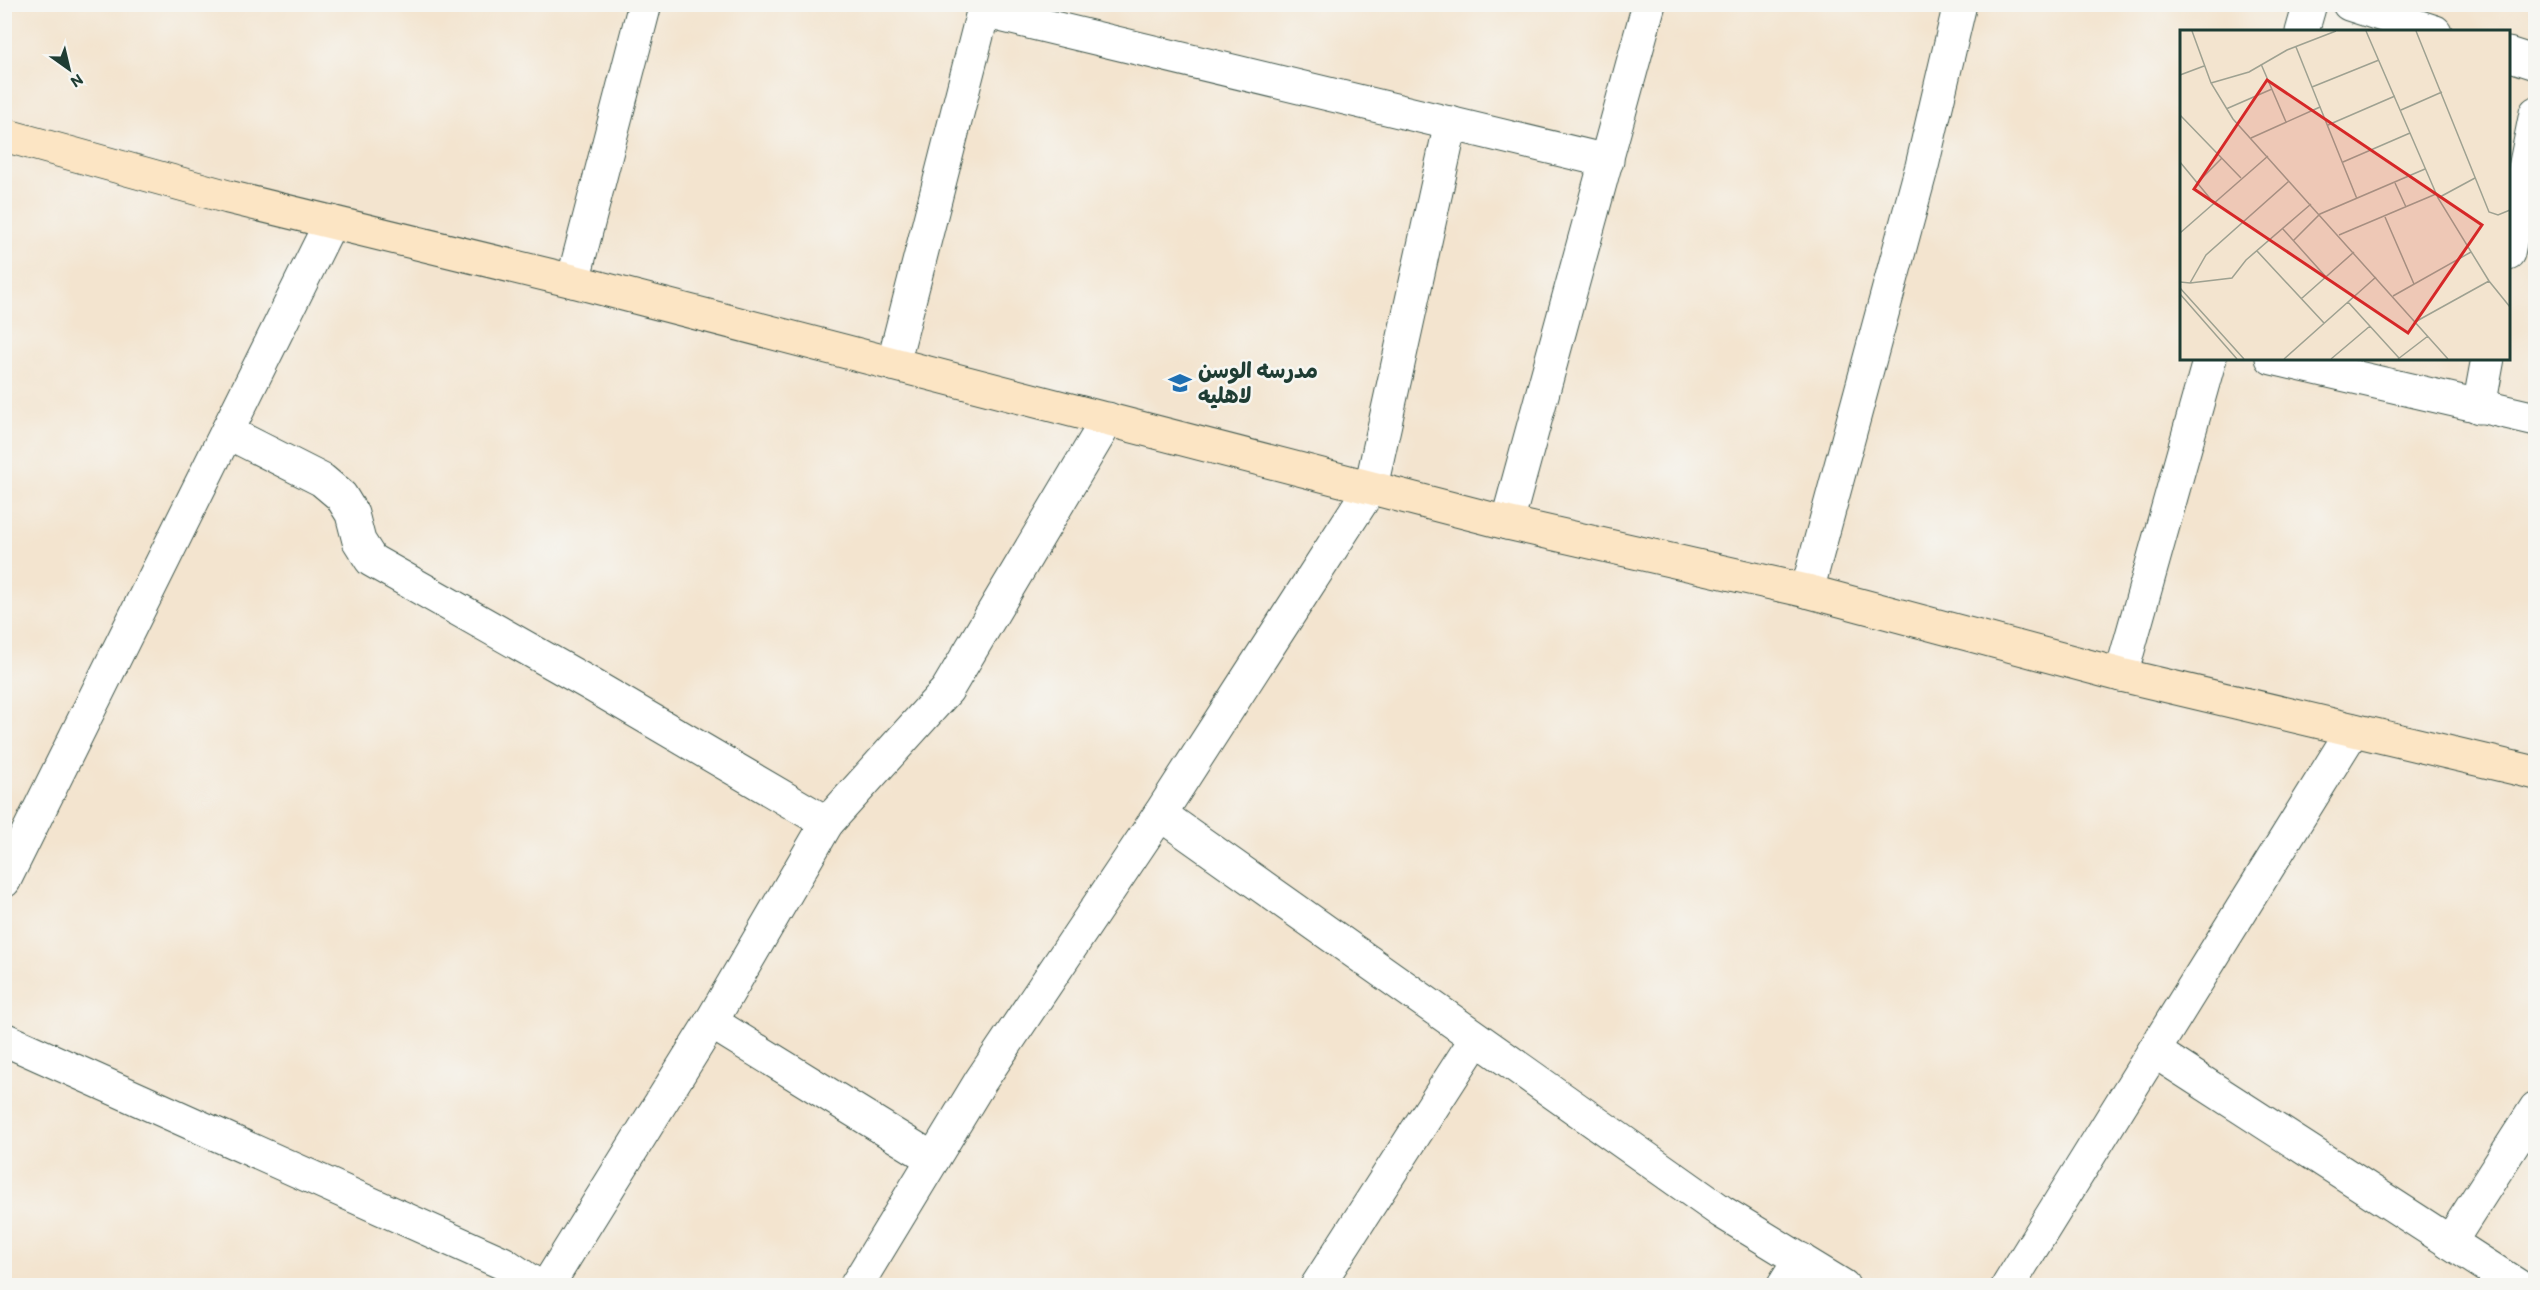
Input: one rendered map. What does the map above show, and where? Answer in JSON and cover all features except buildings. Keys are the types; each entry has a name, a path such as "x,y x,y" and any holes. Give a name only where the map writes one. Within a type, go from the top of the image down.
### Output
{"street":[{"path":"573,281 645,4"},
{"path":"1507,523 1649,4"},
{"path":"1807,591 1922,166 1960,4"},
{"path":"2303,30 2310,4"},
{"path":"2349,4 2429,30"},
{"path":"893,364 984,8 1607,161"},
{"path":"2510,55 2535,63"},
{"path":"2510,243 2535,113"},
{"path":"856,1286 980,1082 1160,814 1371,487 1451,123"},
{"path":"5,137 228,197 573,281 1507,523 1807,591 2121,675 2535,773"},
{"path":"4,881 331,222"},
{"path":"2121,675 2209,360"},
{"path":"2280,360 2535,419"},
{"path":"2479,407 2488,360"},
{"path":"547,1286 711,1022 827,823 947,690 1108,419"},
{"path":"227,432 322,480 340,496 352,514 359,541 371,560 590,684 827,823"},
{"path":"2008,1286 2353,730"},
{"path":"1160,814 1722,1212 1792,1272 1843,1286"},
{"path":"711,1022 933,1159"},
{"path":"4,1039 497,1274 537,1286"},
{"path":"1317,1286 1476,1039"},
{"path":"2154,1051 2518,1286"},
{"path":"2450,1242 2535,1108"}],"place":[{"name":"مدرسه الوسن لاهليه","path":"1180,383"}]}
